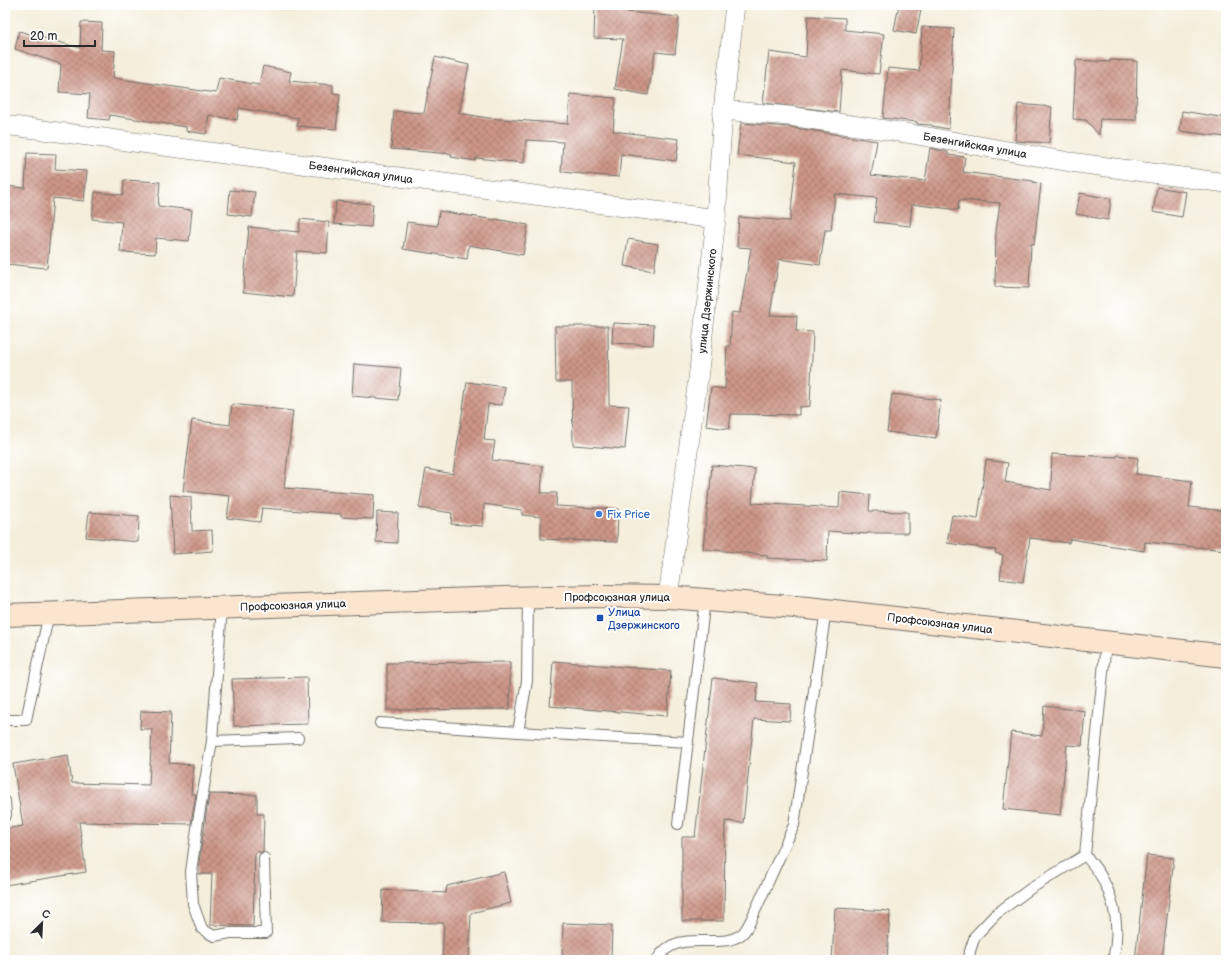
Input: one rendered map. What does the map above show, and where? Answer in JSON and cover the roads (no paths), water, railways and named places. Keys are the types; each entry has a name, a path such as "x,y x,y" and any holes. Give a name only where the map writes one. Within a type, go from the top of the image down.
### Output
{"street":[{"name":"улица Дзержинского","path":"668,596 698,379 716,219 723,110 735,5"},
{"name":"Безенгийская улица","path":"723,110 789,116 906,133 1070,162 1226,183"},
{"name":"Безенгийская улица","path":"5,125 716,219"},
{"name":"Профсоюзная улица","path":"5,615 528,598 668,596 826,610 1226,656"}],"lane":[{"path":"518,732 527,681 528,598"},
{"path":"678,824 705,600"},
{"path":"222,607 212,741 191,872 193,904 202,929 214,936 230,933 266,933 264,858"},
{"path":"657,960 660,955 672,944 730,940 742,933 752,920 794,825 826,610"},
{"path":"5,720 26,720 49,613"},
{"path":"1106,642 1085,855 1102,877 1112,902 1116,924 1116,947 1113,960"},
{"path":"380,723 688,742"},
{"path":"212,741 298,738"},
{"path":"5,801 5,815"},
{"path":"969,960 970,951 975,936 996,914 1030,889 1085,855"}],"place":[{"name":"Fix Price","path":"599,514"},
{"name":"Улица Дзержинского","path":"600,618"}]}
